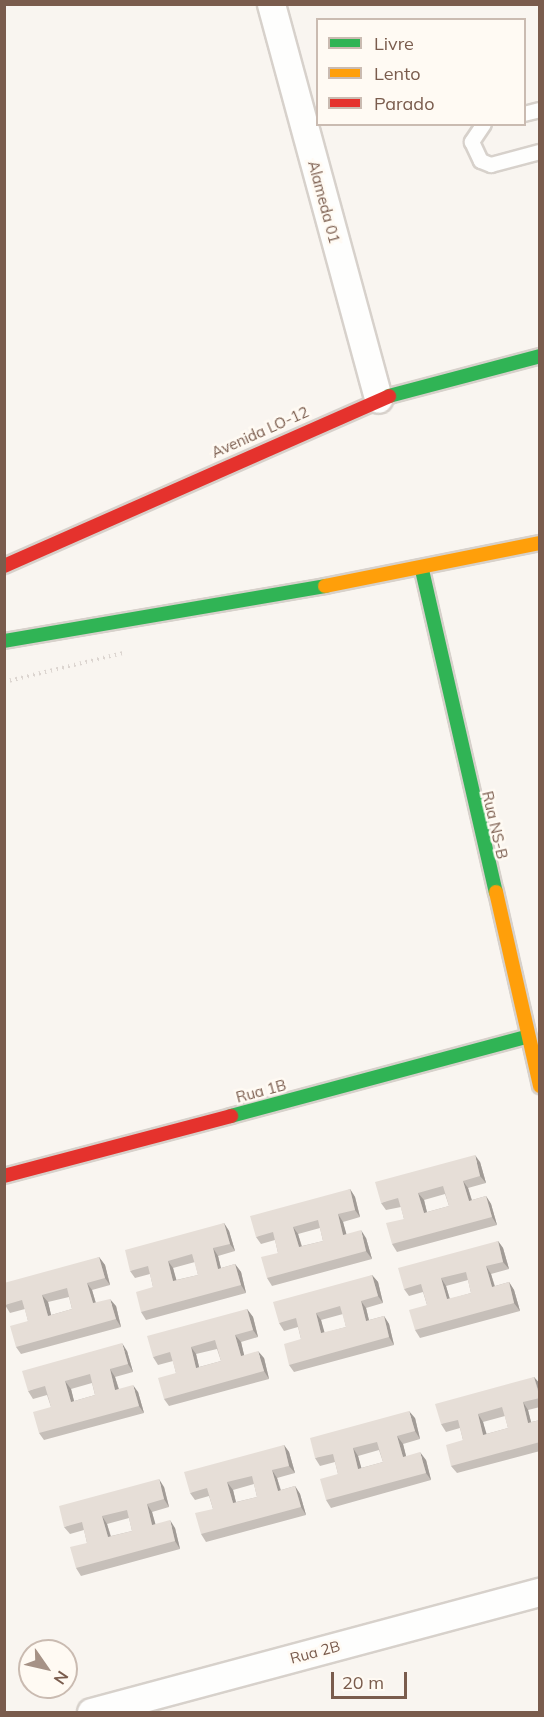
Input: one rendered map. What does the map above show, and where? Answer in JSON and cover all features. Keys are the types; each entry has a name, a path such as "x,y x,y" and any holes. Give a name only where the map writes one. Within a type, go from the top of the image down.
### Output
{"street":[{"name":"Alameda 01","path":"271,4 378,399"},
{"name":"Avenida LO-12","path":"6,561 378,399 540,356"},
{"path":"4,641 422,570 540,543"},
{"name":"Rua NS-B","path":"422,570 525,1037 540,1086"},
{"name":"Rua 1B","path":"4,1176 525,1037"},
{"name":"Rua 2B","path":"91,1713 540,1592"}],"lane":[{"path":"483,126 472,142 481,161 491,165 540,152"}],"building":[{"path":"475,1155 480,1176 463,1181 469,1201 486,1196 492,1217 392,1244 386,1223 404,1219 398,1198 381,1203 375,1182","holes":["443,1186 449,1206 424,1213 418,1193"]},
{"path":"350,1189 355,1210 338,1214 343,1235 361,1230 366,1251 267,1278 261,1257 278,1253 273,1232 256,1237 250,1216","holes":["318,1220 323,1241 299,1247 293,1227"]},
{"path":"224,1223 230,1244 213,1248 218,1269 235,1264 241,1285 141,1312 136,1292 153,1287 148,1266 130,1271 125,1250","holes":["192,1254 198,1275 173,1281 168,1261"]},
{"path":"498,1241 503,1262 486,1266 492,1287 509,1282 514,1303 415,1330 409,1310 427,1305 421,1284 404,1289 398,1268","holes":["466,1272 471,1293 447,1299 441,1278"]},
{"path":"99,1257 105,1278 87,1283 93,1303 110,1299 116,1319 16,1347 10,1326 28,1321 22,1300 5,1305 4,1283","holes":["67,1288 72,1309 48,1316 42,1295"]},
{"path":"372,1275 378,1296 361,1301 366,1321 384,1316 389,1337 289,1365 284,1344 301,1339 296,1318 279,1323 273,1302","holes":["340,1306 346,1327 321,1333 316,1313"]},
{"path":"247,1309 253,1330 235,1335 241,1356 258,1351 264,1371 164,1399 158,1378 176,1373 170,1352 153,1357 147,1336","holes":["215,1340 221,1361 196,1368 191,1347"]},
{"path":"122,1343 128,1364 110,1369 115,1390 133,1385 139,1406 39,1433 33,1412 51,1407 45,1386 28,1391 22,1371","holes":["90,1374 95,1395 71,1402 65,1381"]},
{"path":"534,1377 540,1398 523,1402 528,1423 540,1420 540,1442 451,1466 446,1445 463,1440 458,1420 441,1424 435,1404","holes":["502,1407 508,1428 483,1435 478,1414"]},
{"path":"409,1411 415,1431 397,1436 403,1457 420,1452 426,1473 326,1500 320,1479 338,1474 333,1454 315,1458 310,1438","holes":["377,1442 383,1462 358,1469 353,1448"]},
{"path":"284,1445 289,1466 272,1470 278,1491 295,1486 301,1507 201,1534 195,1513 213,1509 207,1488 190,1493 184,1472","holes":["252,1476 257,1497 233,1503 227,1482"]},
{"path":"159,1479 164,1499 147,1504 152,1525 170,1520 175,1541 76,1568 70,1547 87,1543 82,1522 64,1527 59,1506","holes":["127,1510 132,1531 108,1537 102,1516"]}],"traffic: fast":[{"path":"389,396 540,356"},
{"path":"422,570 496,892"},
{"path":"4,641 325,586"},
{"path":"231,1116 526,1037"}],"traffic: slow":[{"path":"325,586 540,543"},
{"path":"496,892 540,1086"}],"traffic: jam":[{"path":"4,566 389,396"},
{"path":"4,1176 231,1116"}]}
